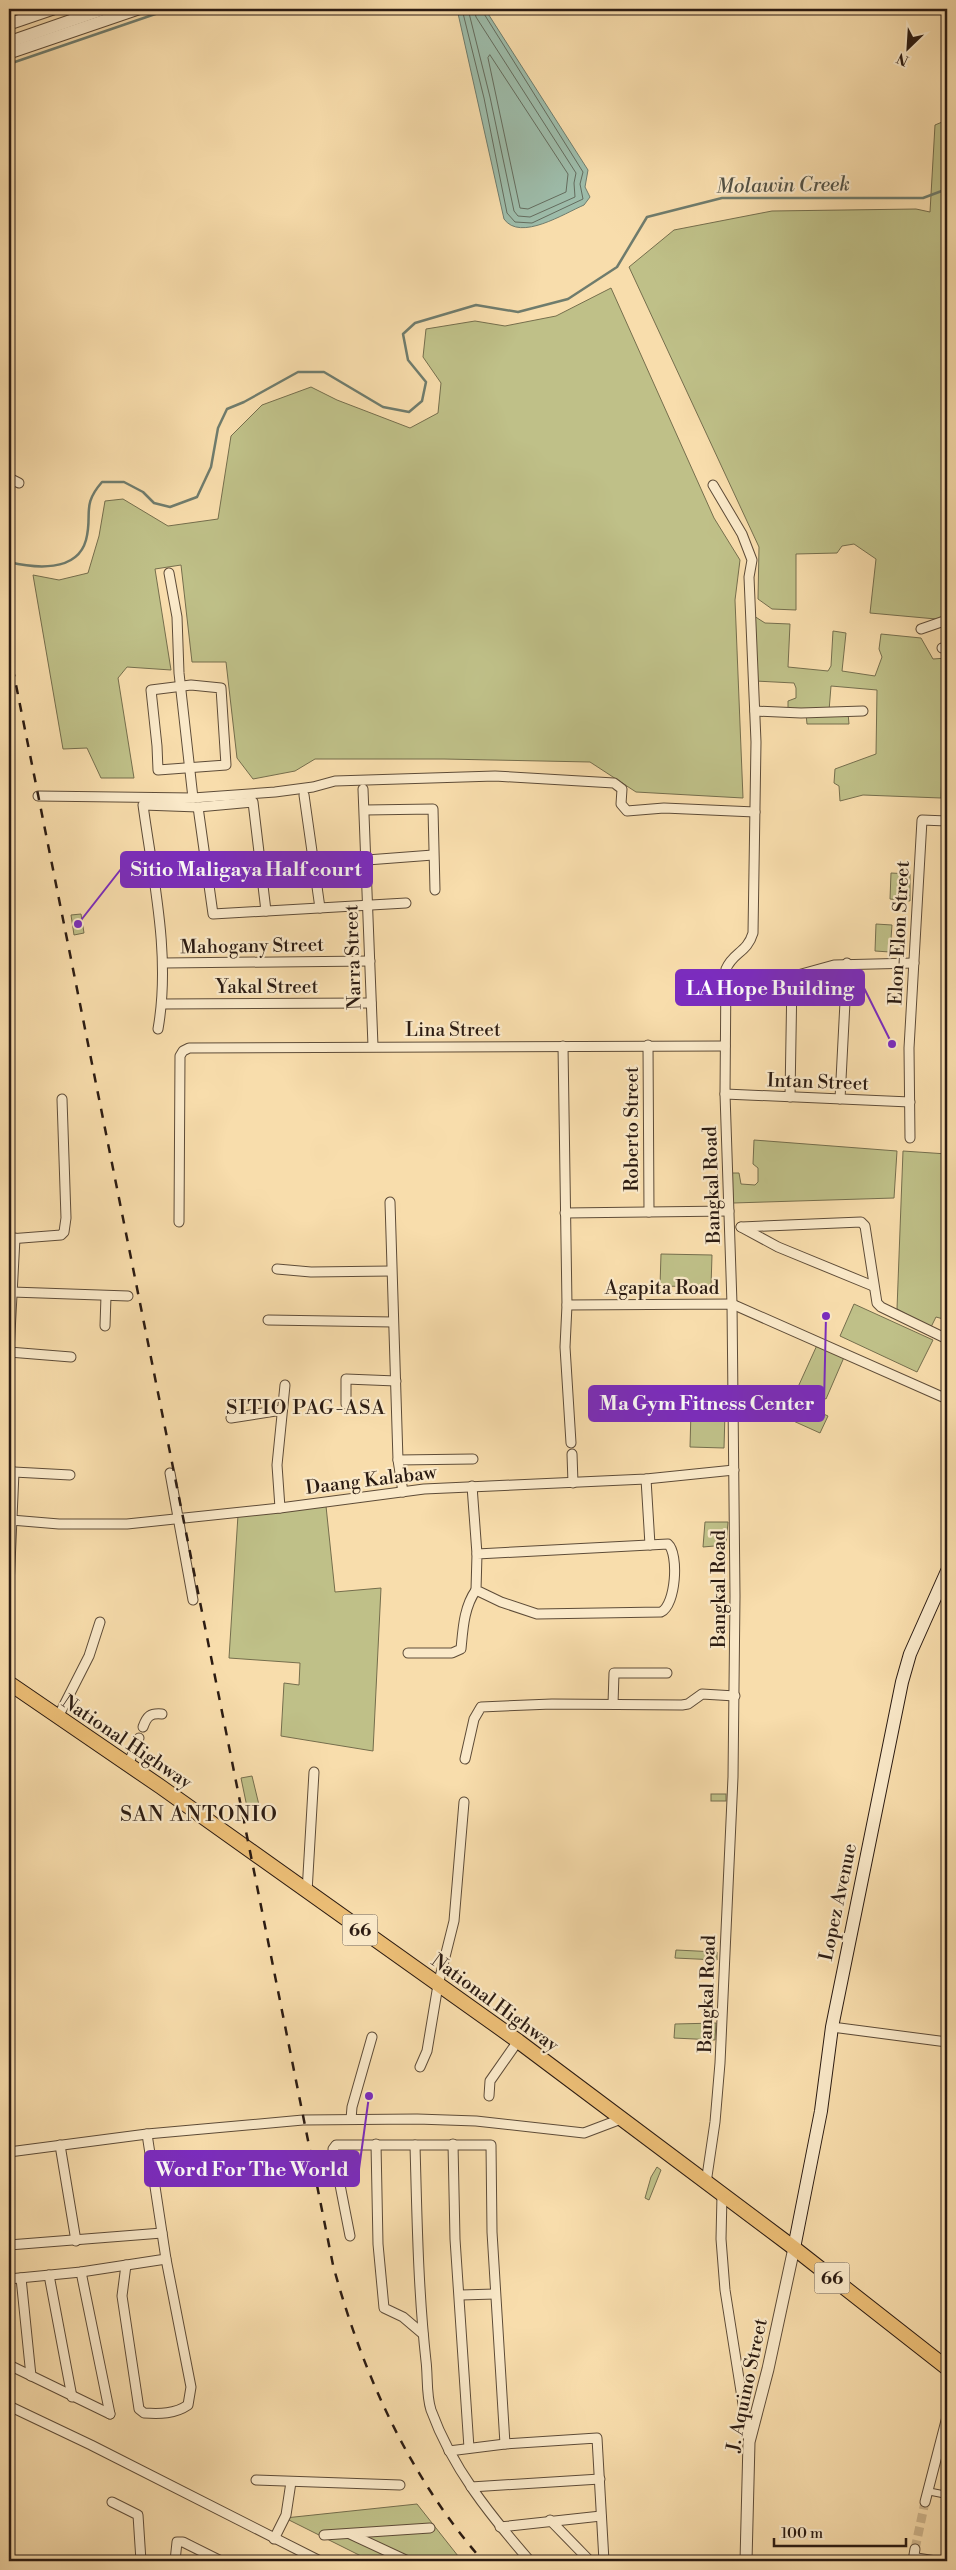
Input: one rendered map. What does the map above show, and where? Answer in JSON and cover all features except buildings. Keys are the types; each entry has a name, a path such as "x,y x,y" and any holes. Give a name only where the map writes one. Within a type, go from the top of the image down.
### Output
{"main road":[{"name":"Lopez Avenue","path":"794,2248 821,2111 832,2027 902,1682 918,1636 947,1571"},
{"name":"National Highway","path":"9,1683 518,2041 794,2248 947,2368"}],"street":[{"path":"9,24 53,9"},
{"path":"9,42 104,9"},
{"path":"9,53 138,9"},
{"path":"9,478 19,483"},
{"name":"Bangkal Road","path":"706,2183 719,2078 735,1696 734,1470 731,1408 732,1304 725,1094 726,969 730,960 749,945 753,933 755,812 755,711 749,577 752,560 742,534 713,485"},
{"path":"169,573 177,617 179,673 182,685 193,798"},
{"path":"921,629 947,620"},
{"path":"182,685 221,688 226,765 191,767 158,770 158,746 151,690 182,685"},
{"path":"755,711 801,714 863,711"},
{"path":"38,796 193,798 293,790 335,781 495,776 614,783 622,789 621,804 627,810 659,808 755,812"},
{"name":"Narra Street","path":"363,789 373,1046"},
{"path":"304,794 320,908"},
{"path":"158,1029 163,1004 164,964 144,805 198,807 253,802 266,911"},
{"path":"198,807 213,914 406,903"},
{"path":"365,810 433,809 435,890"},
{"name":"Elon-Elon Street","path":"910,1138 909,1048 922,820 947,821"},
{"path":"367,860 433,855"},
{"name":"Mahogany Street","path":"164,964 370,961"},
{"path":"726,995 847,963 914,963"},
{"path":"840,1099 847,963"},
{"path":"790,1097 792,977"},
{"name":"Yakal Street","path":"163,1004 371,1003"},
{"name":"Roberto Street","path":"648,1045 649,1212"},
{"path":"563,1046 566,1347 571,1444"},
{"name":"Lina Street","path":"179,1222 180,1056 182,1051 188,1048 725,1046"},
{"name":"Intan Street","path":"725,1094 910,1102"},
{"path":"62,1099 66,1218 64,1232 61,1234 12,1239 9,1352 72,1357"},
{"path":"390,1202 398,1460 403,1492"},
{"path":"566,1213 729,1211"},
{"path":"729,1226 861,1222 865,1226 877,1303 881,1307 947,1339"},
{"path":"741,1227 778,1248 873,1286"},
{"path":"277,1269 311,1272 391,1271"},
{"path":"12,1292 128,1296"},
{"path":"105,1326 106,1296"},
{"name":"Agapita Road","path":"567,1305 732,1304 947,1399"},
{"path":"268,1320 393,1322"},
{"path":"346,1404 346,1378 396,1381"},
{"path":"280,1508 278,1465 285,1385"},
{"path":"231,1418 282,1410"},
{"path":"572,1454 573,1484"},
{"path":"398,1460 473,1459"},
{"name":"Daang Kalabaw","path":"12,1520 59,1524 127,1524 280,1508 403,1492 472,1486 573,1484 734,1470"},
{"path":"9,1586 12,1520 11,1472 70,1474"},
{"path":"170,1473 193,1600"},
{"path":"646,1479 650,1545"},
{"path":"408,1653 452,1653 461,1648 466,1611 470,1598 476,1590 472,1486"},
{"path":"476,1554 668,1544 673,1553 673,1595 669,1606 661,1612 537,1614 501,1602 476,1590"},
{"path":"58,1717 89,1656 100,1622"},
{"path":"614,1704 614,1673 668,1673"},
{"path":"466,1759 474,1720 481,1707 614,1704 682,1705 688,1704 702,1694 735,1696"},
{"path":"143,1727 147,1717 152,1714 162,1714"},
{"path":"128,1765 139,1738"},
{"path":"307,1892 314,1772"},
{"path":"420,2067 427,2051 438,1985 457,1900 464,1802"},
{"path":"832,2027 947,2042"},
{"path":"351,2119 352,2107 372,2037"},
{"path":"489,2096 490,2080 518,2041"},
{"path":"9,2152 147,2134 303,2120 476,2121 584,2133 621,2119"},
{"path":"126,2265 122,2296 139,2409 144,2413 167,2413 180,2410 188,2405 191,2387 166,2259 147,2134"},
{"path":"376,2144 378,2244 384,2308 415,2325 423,2334"},
{"path":"453,2144 456,2239 469,2448"},
{"path":"60,2145 76,2242"},
{"path":"350,2236 333,2150 336,2145 491,2145 495,2294 505,2444"},
{"path":"415,2145 423,2334 430,2407 449,2451 471,2487 500,2527 530,2561"},
{"path":"722,2195 721,2239 725,2290 749,2442"},
{"path":"9,2245 76,2242 162,2233"},
{"name":"J. Aquino Street","path":"746,2561 749,2442 768,2368 794,2248"},
{"path":"9,2279 81,2272 166,2259"},
{"path":"9,2365 110,2414 81,2272"},
{"path":"49,2275 72,2397"},
{"path":"21,2278 31,2376"},
{"path":"460,2295 495,2294"},
{"path":"9,2406 107,2453 320,2561"},
{"path":"925,2502 947,2417"},
{"path":"449,2451 505,2444 598,2438 604,2561"},
{"path":"471,2487 600,2479"},
{"path":"256,2480 400,2485"},
{"path":"274,2539 286,2515 291,2482"},
{"path":"927,2491 947,2496"},
{"path":"112,2502 138,2515 141,2561"},
{"path":"500,2527 550,2520 601,2516"},
{"path":"550,2520 590,2561"},
{"path":"324,2534 430,2528"},
{"path":"348,2532 408,2561"},
{"path":"175,2561 177,2542 183,2542 215,2560"},
{"path":"914,2555 945,2561"}],"green space":[{"path":"947,120 947,620 870,613 876,559 854,544 842,546 837,553 796,554 796,610 772,609 758,599 759,547 629,267 674,230 772,211 916,209 930,212 935,125"},
{"path":"611,288 714,518 740,560 735,600 743,798 636,792 590,762 315,759 295,771 253,779 237,758 226,662 192,662 181,565 155,569 171,670 127,667 118,678 134,778 101,778 87,748 63,749 33,575 59,580 88,573 99,536 105,501 123,499 168,526 218,519 231,436 262,405 311,387 337,400 410,428 438,413 441,383 423,357 426,329 475,321 505,326 556,316"},
{"path":"754,616 765,623 790,624 788,667 828,671 831,666 833,631 846,633 842,671 875,676 882,657 879,649 881,634 921,638 933,659 947,658 941,798 863,795 840,801 839,786 834,783 835,769 876,754 877,690 831,686 829,711 848,713 849,724 807,724 806,714 788,712 788,701 796,698 794,683 755,681"},
{"path":"891,873 910,874 910,901 890,899"},
{"path":"81,914 84,933 74,935 71,915"},
{"path":"876,924 892,925 890,952 875,951"},
{"path":"754,1140 897,1151 894,1198 733,1203 732,1173 739,1173 741,1184 755,1185 758,1182 758,1168 753,1164"},
{"path":"903,1151 947,1154 947,1320 936,1317 931,1327 897,1309"},
{"path":"661,1254 712,1255 711,1287 660,1286"},
{"path":"854,1304 933,1340 917,1372 840,1336"},
{"path":"818,1343 845,1355 826,1399 798,1387"},
{"path":"777,1393 828,1416 820,1433 769,1410"},
{"path":"691,1411 725,1413 724,1448 690,1447"},
{"path":"326,1506 335,1592 381,1588 373,1751 281,1736 284,1683 299,1685 300,1663 229,1658 238,1515"},
{"path":"705,1522 728,1522 726,1545 703,1547"},
{"path":"252,1776 259,1805 247,1807 241,1778"},
{"path":"711,1794 726,1794 726,1801 711,1801"},
{"path":"676,1950 717,1952 717,1960 675,1958"},
{"path":"716,2023 715,2040 674,2038 675,2024"},
{"path":"657,2167 661,2170 649,2200 645,2198 651,2177"},
{"path":"417,2504 462,2561 371,2561 285,2518"}],"water":[{"path":"457,9 485,9 588,170 585,187 590,197 584,205 543,224 531,227 521,228 511,225 504,219"}],"waterway":[{"path":"9,64 170,9"},
{"name":"Molawin Creek","path":"9,562 30,566 54,566 74,558 81,551 86,540 90,504 102,482 124,482 143,492 154,503 170,507 197,497 211,467 218,428 227,409 244,402 298,372 324,372 383,407 409,412 422,401 426,382 408,360 403,334 415,323 476,305 518,312 568,299 617,267 647,217 722,198 923,198 947,189"}],"tunnel":[{"path":"915,2549 925,2502"}],"railway":[{"path":"9,650 333,2265 358,2345 391,2422 432,2494 456,2529 483,2561"}],"place":[{"name":"Sitio Maligaya Half court","path":"78,924"},
{"name":"LA Hope Building","path":"892,1044"},
{"name":"Ma Gym Fitness Center","path":"826,1316"},
{"name":"Word For The World","path":"369,2096"}],"district":[{"name":"SITIO PAG-ASA","path":"306,1408"},
{"name":"SAN ANTONIO","path":"199,1815"}]}
